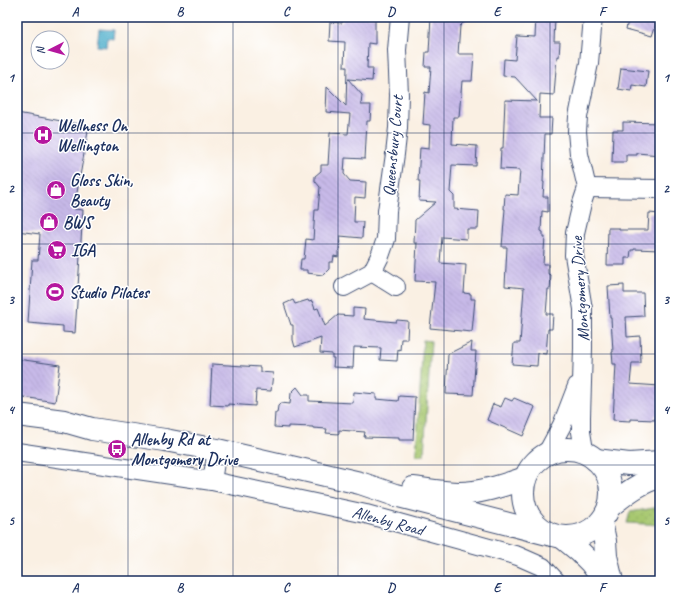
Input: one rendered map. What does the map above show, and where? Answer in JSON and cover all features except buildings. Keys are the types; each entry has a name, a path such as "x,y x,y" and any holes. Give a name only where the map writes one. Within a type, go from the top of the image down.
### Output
{"main road":[{"name":"Allenby Road","path":"17,415 64,421 92,429 165,440 217,450 360,483 395,495 557,536 579,551 591,563 604,581"},
{"name":"Allenby Road","path":"17,429 64,431 92,429"},
{"path":"660,462 629,464 589,455 570,448 558,449 547,453 538,459 530,468 525,478 523,492 524,505 531,518 540,528 557,536 576,536 590,531 605,514 633,489 660,477"},
{"path":"589,455 605,469 610,481 611,494 605,514 605,541 606,556 612,581"},
{"name":"Allenby Road","path":"360,483 459,493 482,491 525,478"}],"street":[{"name":"Queensbury Court","path":"372,272 386,239 387,211 398,128 399,95 397,50 400,17"},
{"path":"593,17 589,63 578,117 577,131 579,154 587,188 660,189"},
{"name":"Montgomery Drive","path":"587,188 575,233 574,255 583,309 584,348 581,432 583,444 589,455"},
{"path":"344,287 372,272 396,287"},
{"name":"Montgomery Drive","path":"547,453 562,425 582,372"},
{"path":"212,481 217,450"},
{"name":"Allenby Road","path":"17,452 212,481 366,514 518,556 543,567 556,581"}],"green space":[{"path":"423,340 431,341 424,455 416,455"},
{"path":"660,507 660,525 627,523 630,512"}],"water":[{"path":"99,29 114,30 113,39 107,38 106,47 97,46"}],"place":[{"name":"Wellness On Wellington","path":"43,135"},
{"name":"Gloss Skin, Beauty","path":"56,190"},
{"name":"BWS","path":"49,222"},
{"name":"IGA","path":"57,250"},
{"name":"Studio Pilates","path":"55,292"},
{"name":"Allenby Rd at Montgomery Drive","path":"117,449"}]}
